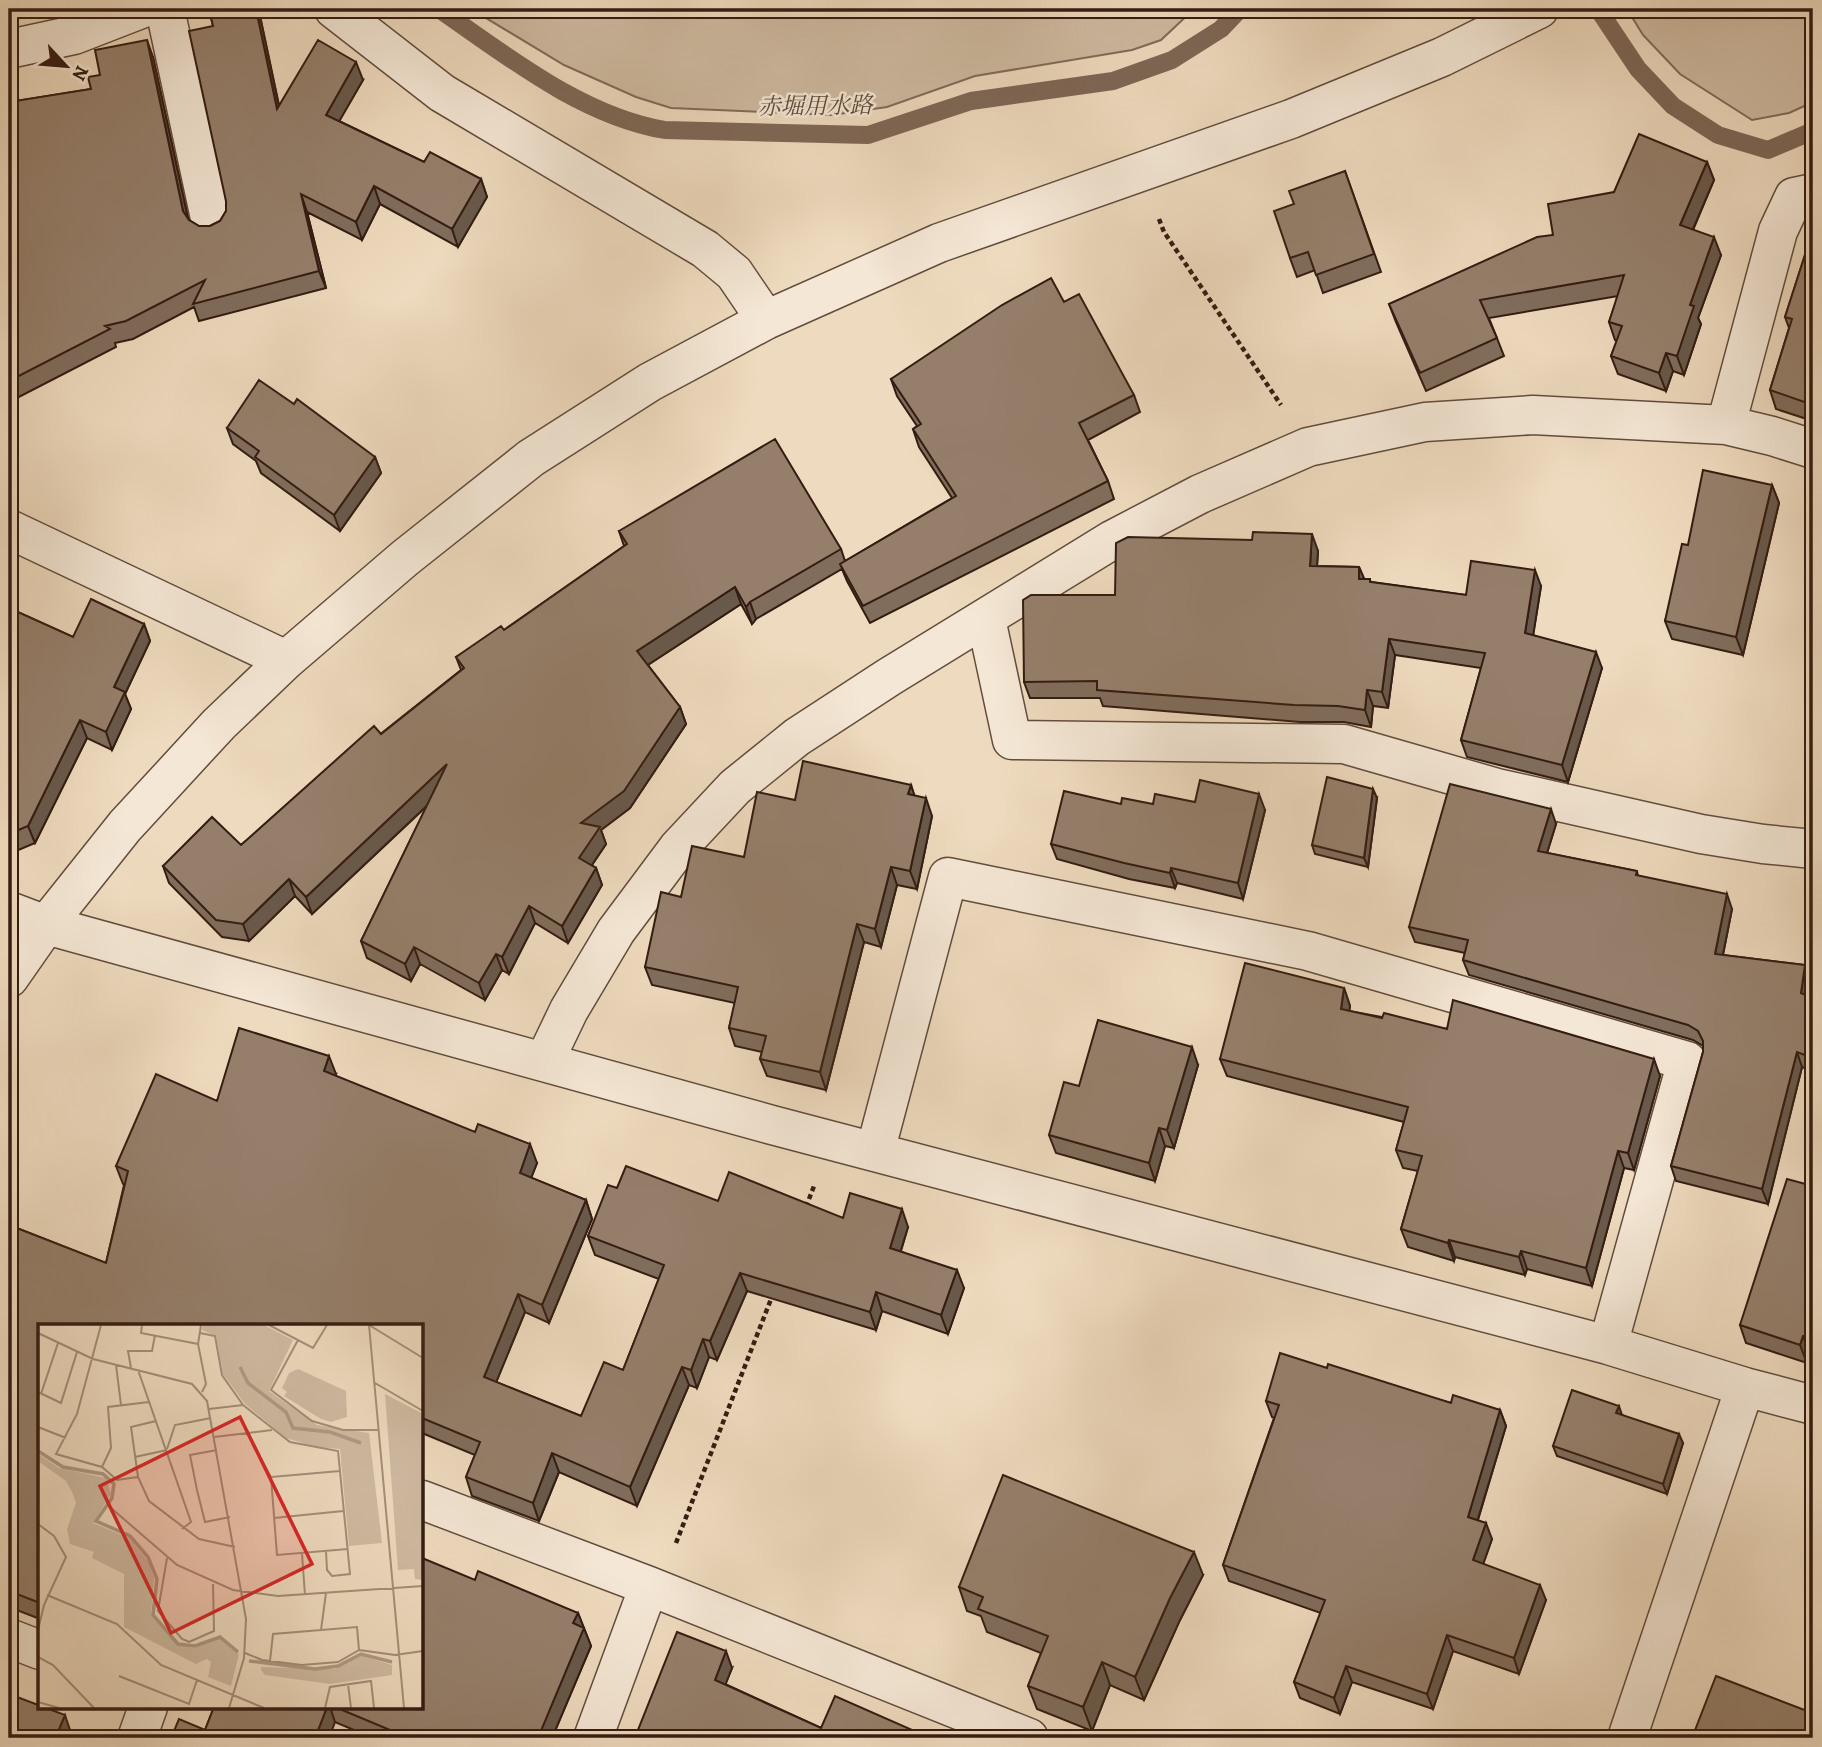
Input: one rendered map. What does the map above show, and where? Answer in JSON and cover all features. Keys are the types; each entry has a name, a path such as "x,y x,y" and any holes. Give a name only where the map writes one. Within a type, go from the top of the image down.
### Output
{"street":[{"path":"9,50 74,36 141,9"},
{"path":"165,9 211,223"},
{"path":"334,9 442,93 705,249 734,273 766,320"},
{"path":"9,978 46,925 125,826 219,724 286,660 405,558 531,458 650,382 766,320 939,243 1304,114 1442,57 1539,9"},
{"path":"1726,425 1778,231 1794,197 1813,193"},
{"path":"545,1060 569,1010 616,931 678,848 735,788 797,737 1112,540 1200,494 1308,447 1425,422 1533,415 1726,425 1813,449"},
{"path":"9,529 286,660"},
{"path":"986,619 1012,740 1344,744 1497,788 1701,834 1763,845 1813,849"},
{"path":"875,1152 948,877 1308,951 1687,1061 1608,1345"},
{"path":"9,911 46,925 875,1152 1608,1345 1813,1405"},
{"path":"1619,1737 1745,1387"},
{"path":"424,1501 649,1586 1029,1738"},
{"path":"593,1738 649,1586"},
{"path":"9,1638 38,1649"},
{"path":"137,1738 148,1708"}],"path":[{"path":"1154,207 1164,232 1308,447"},
{"path":"806,1209 815,1184"},
{"path":"671,1555 777,1283"}],"shaded area":[{"path":"471,9 1194,9 1161,40 1132,50 975,76 887,107 832,115 671,108 636,97 564,65"},
{"path":"1627,9 1813,9 1813,102 1789,113 1752,120 1680,74 1643,35"}],"building":[{"path":"209,9 256,9 277,109 318,40 356,62 326,115 424,162 430,152 481,179 452,229 374,186 356,222 301,194 319,271 193,304 205,280 126,321 105,326 110,329 9,381 9,102 91,89 88,77 100,75 95,50 147,40 183,211 189,220 199,226 210,226 220,221 226,211 226,201 189,31 213,26"},
{"path":"1639,134 1707,162 1680,225 1714,237 1690,305 1694,306 1677,356 1666,353 1659,373 1611,356 1622,326 1609,322 1624,275 1480,300 1497,338 1420,373 1389,304 1537,237 1553,235 1548,204 1614,192"},
{"path":"1345,171 1374,254 1316,275 1308,252 1290,258 1274,211 1294,204 1289,191"},
{"path":"1813,230 1813,405 1770,390 1792,319 1785,317"},
{"path":"1051,278 1064,302 1079,294 1134,395 1079,423 1108,481 863,606 840,564 956,496 913,429 921,424 891,379 1002,305"},
{"path":"259,380 294,404 297,399 375,457 334,515 255,457 259,451 227,428"},
{"path":"775,439 841,549 750,602 746,607 735,587 637,651 680,707 624,791 581,823 600,827 579,858 596,868 562,926 529,906 502,957 496,954 479,983 414,947 405,964 361,941 447,764 306,897 289,879 243,924 216,920 163,866 212,817 241,845 374,726 381,734 464,668 456,657 501,626 504,630 627,544 619,531"},
{"path":"1703,470 1772,485 1736,637 1665,621 1682,544 1688,545"},
{"path":"1253,532 1312,534 1310,566 1359,567 1359,579 1370,579 1370,582 1466,595 1471,561 1535,570 1525,633 1596,652 1562,765 1461,740 1485,653 1389,639 1382,692 1367,690 1365,710 1097,690 1097,681 1024,682 1023,600 1031,595 1115,595 1116,543 1128,537 1252,540"},
{"path":"91,599 144,624 114,687 125,692 106,732 80,720 28,826 9,834 9,608 73,637"},
{"path":"803,761 911,785 908,794 926,798 910,871 891,867 875,929 857,924 820,1072 760,1059 766,1036 729,1028 738,987 645,967 661,892 681,897 692,846 744,857 757,792 795,800"},
{"path":"1327,777 1373,789 1364,858 1312,845"},
{"path":"1200,780 1259,794 1238,883 1171,868 1170,873 1051,844 1064,791 1121,804 1122,798 1153,804 1155,794 1195,802"},
{"path":"1450,784 1551,809 1538,851 1637,871 1636,875 1727,894 1715,954 1805,965 1801,993 1813,998 1813,1058 1797,1052 1762,1189 1671,1166 1703,1052 1703,1041 1698,1031 1688,1025 1463,960 1468,940 1409,927"},
{"path":"1245,963 1344,988 1341,1009 1382,1018 1384,1013 1447,1029 1453,1000 1654,1059 1628,1153 1618,1151 1586,1268 1521,1251 1519,1257 1449,1240 1448,1243 1401,1229 1422,1156 1396,1150 1408,1107 1220,1059"},
{"path":"1098,1020 1192,1047 1167,1130 1159,1128 1149,1163 1049,1135 1064,1082 1079,1086"},
{"path":"239,1028 329,1056 324,1071 475,1132 478,1124 530,1144 520,1173 586,1200 542,1305 518,1294 484,1377 581,1416 604,1362 623,1370 664,1265 588,1236 608,1185 617,1188 626,1166 718,1201 729,1172 843,1218 850,1193 902,1209 890,1248 957,1270 941,1315 876,1292 870,1312 740,1273 710,1341 703,1339 691,1370 682,1367 630,1487 552,1453 533,1503 466,1477 480,1442 424,1419 424,1324 38,1324 38,1602 9,1591 9,1225 106,1263 128,1171 116,1166 156,1074 217,1101"},
{"path":"1787,1179 1813,1186 1813,1339 1803,1336 1800,1345 1740,1325"},
{"path":"1280,1353 1327,1368 1328,1364 1451,1403 1453,1395 1500,1410 1468,1517 1486,1523 1473,1560 1540,1585 1514,1658 1447,1635 1427,1694 1346,1666 1334,1698 1294,1682 1325,1600 1223,1565 1279,1405 1266,1401"},
{"path":"1572,1390 1619,1406 1616,1413 1679,1434 1663,1484 1553,1446"},
{"path":"1003,1475 1194,1552 1135,1677 1102,1662 1083,1707 1028,1686 1048,1636 978,1609 983,1597 959,1587"},
{"path":"424,1559 475,1580 478,1571 578,1613 573,1623 584,1628 538,1738 420,1738 411,1734 409,1738 337,1708 424,1708"},
{"path":"677,1632 726,1651 715,1680 821,1728 835,1696 919,1733 917,1738 651,1738 652,1735 638,1730"},
{"path":"1716,1676 1807,1711 1813,1694 1813,1738 1692,1738"},
{"path":"9,1694 38,1705 38,1708 65,1715 57,1734 65,1738 9,1738"},
{"path":"214,1708 327,1708 315,1738 171,1738 179,1719 205,1730"}],"waterway":[{"name":"赤堀用水路","path":"439,9 546,82 604,112 634,123 665,130 868,135 971,101 1113,81 1172,60 1221,29 1240,9"},
{"name":"赤堀用水路","path":"1598,9 1638,69 1673,106 1718,135 1768,150 1813,131"}]}
